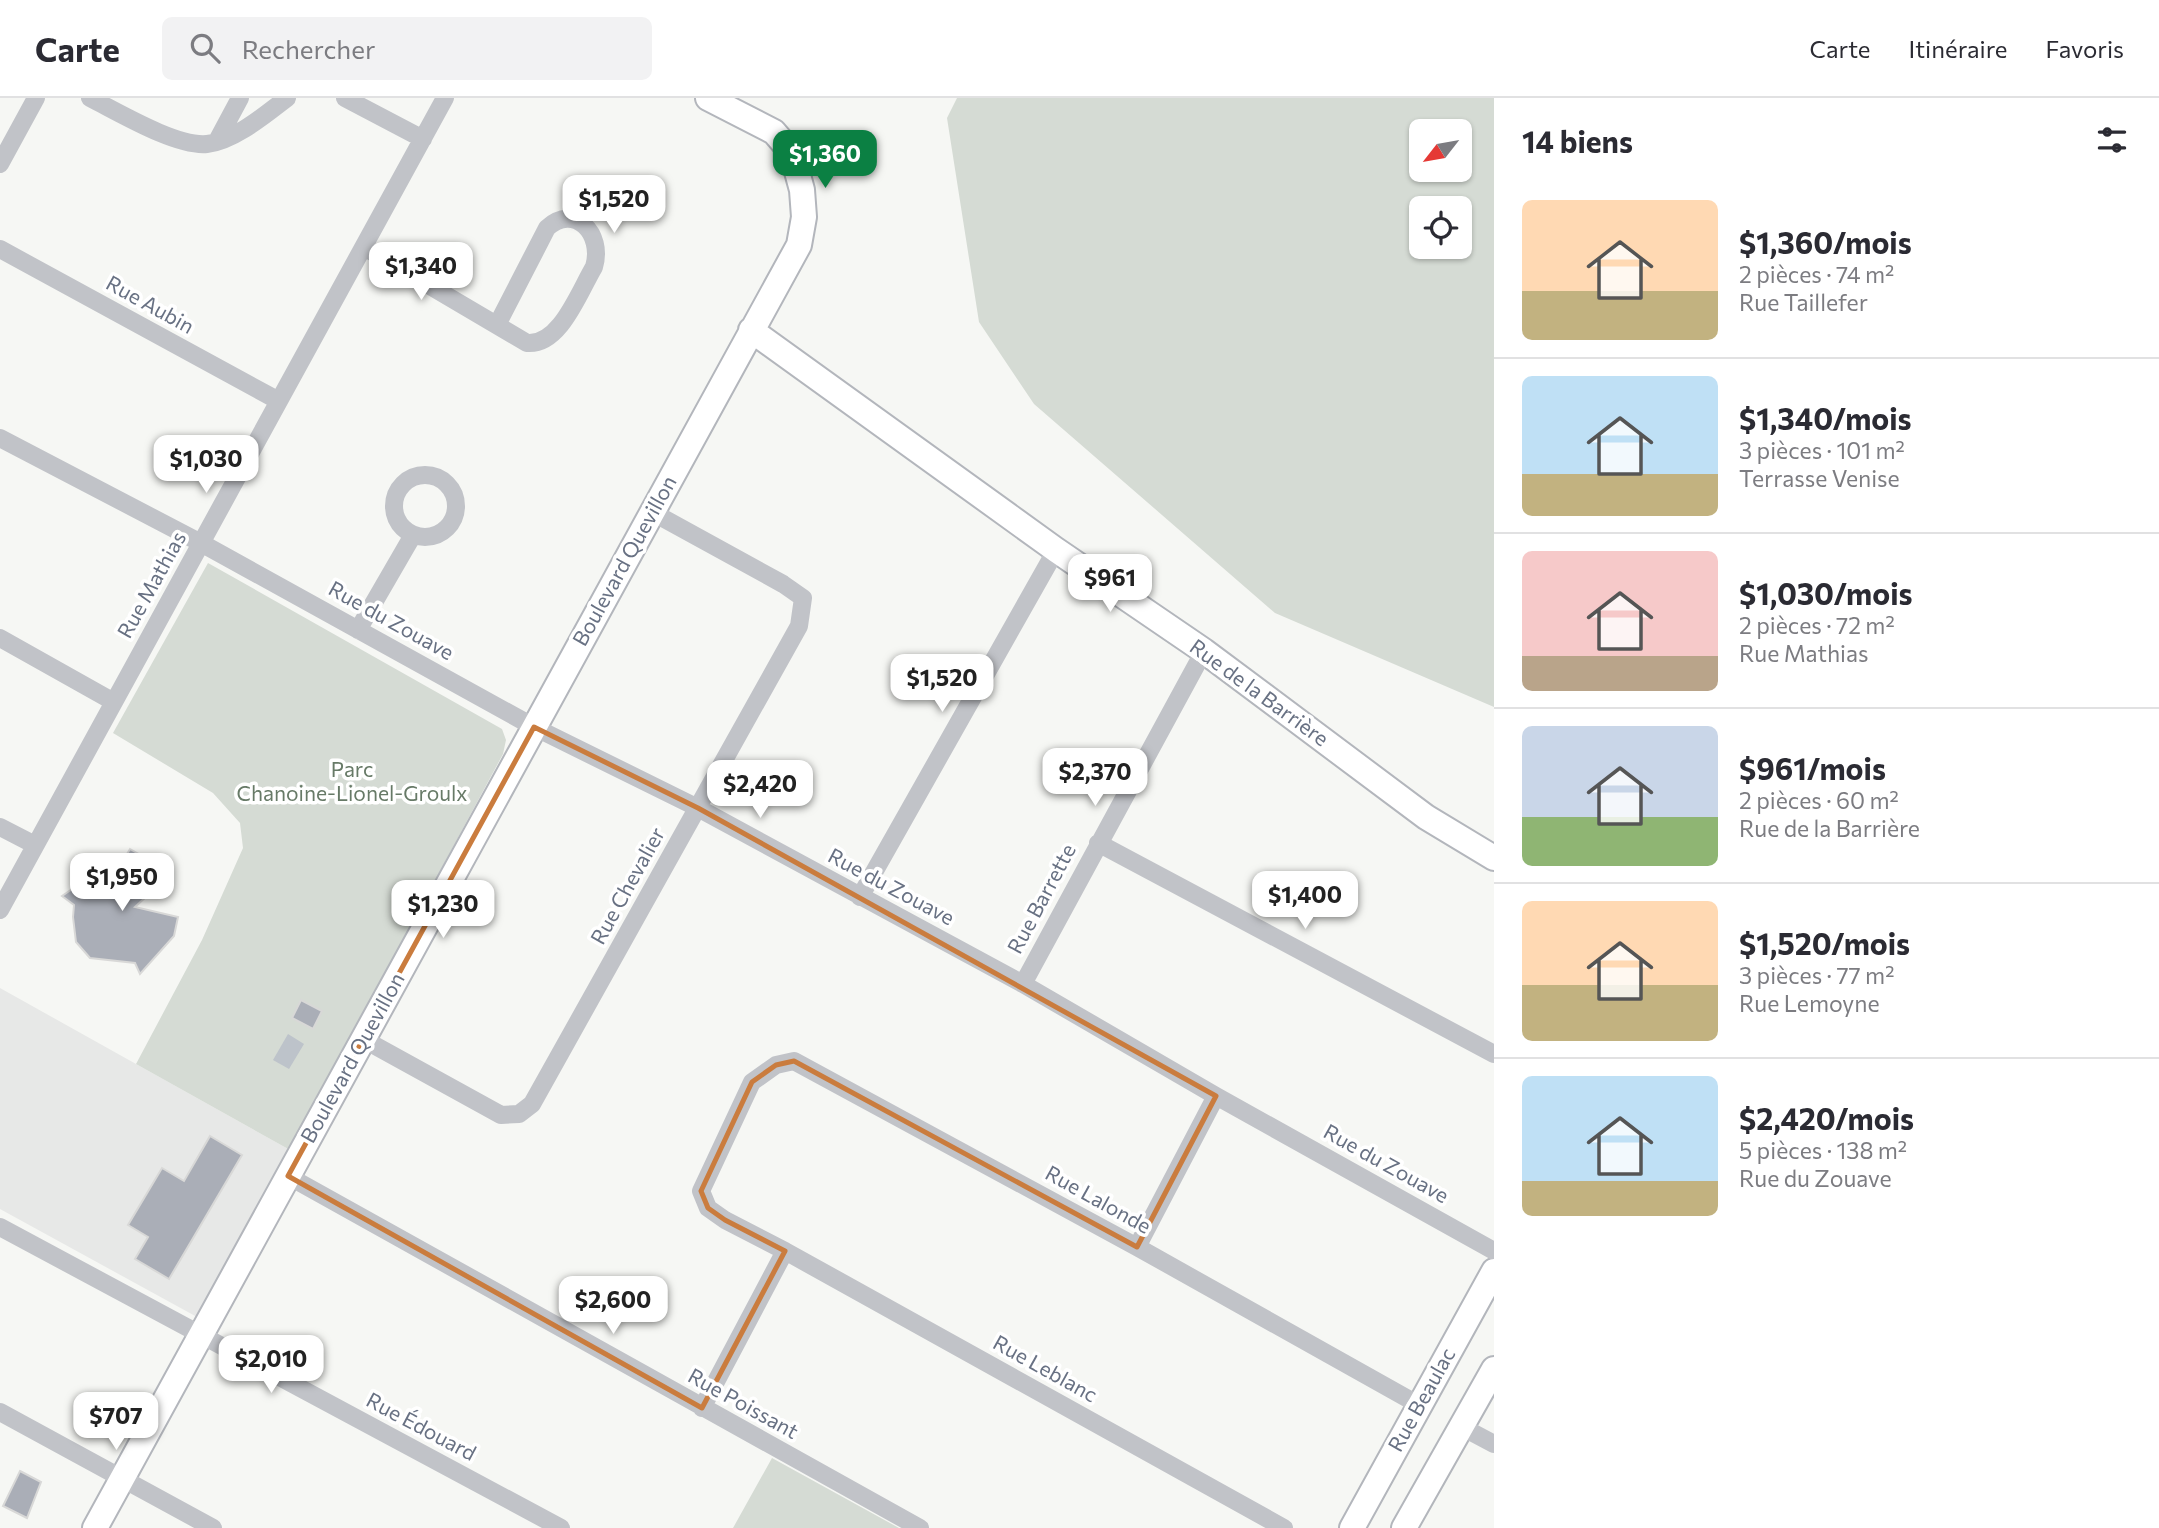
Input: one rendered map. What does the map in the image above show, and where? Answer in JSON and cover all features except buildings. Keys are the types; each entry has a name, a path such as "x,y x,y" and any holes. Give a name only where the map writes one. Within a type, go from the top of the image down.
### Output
{"street":[{"path":"0,164 36,98"},
{"path":"90,98 149,128 191,143 206,144 239,131 287,98"},
{"path":"217,141 240,98"},
{"path":"345,98 423,139"},
{"name":"Rue Mathias","path":"0,910 445,98"},
{"name":"Boulevard Quevillon","path":"95,1528 799,245 804,217 802,190 792,153 774,132 708,98"},
{"path":"364,247 527,343 535,344 545,341 556,332 594,267 597,256 596,242 587,227 576,220 566,220 555,221 547,228 497,325"},
{"name":"Rue Aubin","path":"0,249 279,401"},
{"name":"Rue de la Barrière","path":"751,330 1056,550 1204,651 1426,817 1494,858"},
{"name":"Rue du Zouave","path":"0,438 201,542 534,727 698,808 1023,984 1216,1096 1494,1251"},
{"name":"Rue Chevalier","path":"363,1039 501,1115 519,1114 532,1104 799,626 803,598 783,584 652,512"},
{"path":"358,630 413,534"},
{"path":"860,897 1056,550"},
{"path":"0,638 114,702"},
{"name":"Rue Barrette","path":"1023,984 1204,651"},
{"path":"0,827 35,845"},
{"path":"1098,843 1494,1054"},
{"name":"Rue Lalonde","path":"752,1082 776,1065 794,1061 1137,1247 1419,1405"},
{"name":"Rue Leblanc","path":"752,1082 701,1191 708,1208 725,1220 1284,1528"},
{"path":"1137,1247 1216,1096"},
{"name":"Rue Poissant","path":"288,1176 920,1528"},
{"name":"Rue Édouard","path":"0,1227 561,1528"},
{"path":"702,1408 785,1251"},
{"name":"Rue Beaulac","path":"1352,1528 1494,1272"},
{"path":"1404,1528 1494,1369"},
{"path":"0,1412 213,1528"},
{"path":"1462,1427 1494,1444"}],"highlighted area":[{"path":"534,727 698,808 1216,1096 1137,1247 794,1061 776,1065 752,1082 701,1191 708,1208 725,1220 785,1251 702,1408 288,1176"}],"shaded area":[{"path":"0,988 290,1150 197,1317 0,1209"},
{"path":"288,1034 304,1044 289,1069 273,1060"}],"green space":[{"path":"957,98 1494,98 1494,707 1275,613 1034,404 979,322 947,118"},
{"name":"Parc Chanoine-Lionel-Groulx","path":"208,563 502,729 506,740 503,754 290,1150 136,1064 202,940 243,848 240,823 213,793 113,733"},
{"path":"772,1458 899,1528 733,1528"}]}
